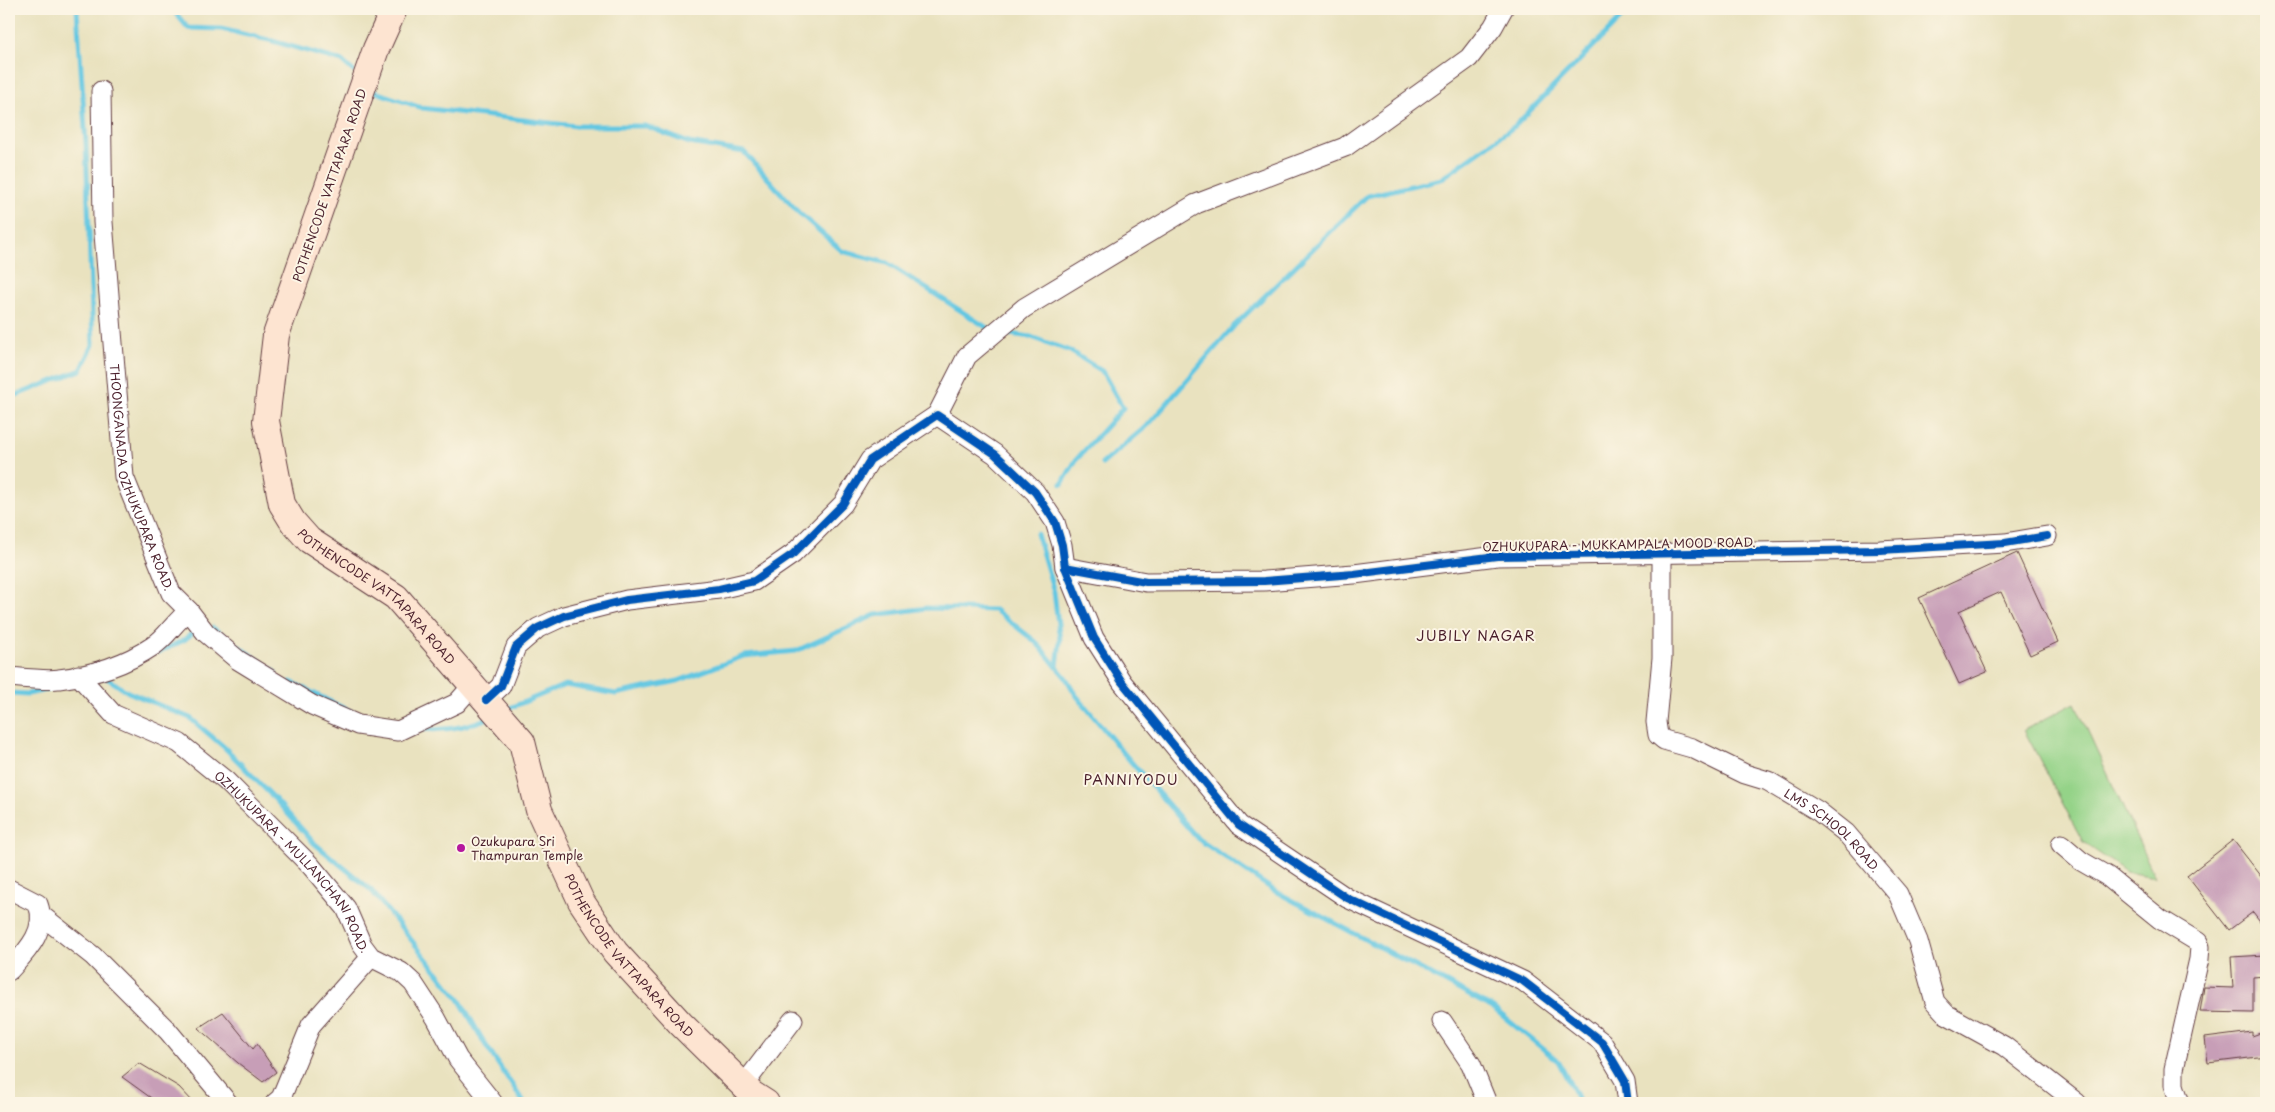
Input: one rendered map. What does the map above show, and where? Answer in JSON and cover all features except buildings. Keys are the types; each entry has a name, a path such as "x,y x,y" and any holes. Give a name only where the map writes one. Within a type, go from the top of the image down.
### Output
{"main road":[{"name":"POTHENCODE VATTAPARA ROAD","path":"394,9 376,49 276,335 266,421 282,504 293,522 309,540 396,596 522,742 539,810 581,901 615,952 680,1024 744,1086 766,1103"}],"street":[{"path":"484,698 501,686 516,647 538,628 564,616 627,600 719,588 754,581 792,554 843,504 870,460 937,415 967,356 1024,308 1196,204 1345,147 1470,58 1493,27 1503,9"},
{"name":"THOONGANADA OZHUKUPARA ROAD.","path":"101,91 103,222 124,478 171,594 189,611 206,633 238,660 312,705 358,725 398,731 457,704 484,698"},
{"path":"937,415 994,454 1035,492 1055,522 1066,567 1094,638 1122,682 1239,825 1347,898 1523,981 1602,1042 1625,1081 1628,1103"},
{"name":"OZHUKUPARA - MUKKAMPALA MOOD ROAD.","path":"1066,567 1146,582 1264,581 1354,574 1497,556 1880,550 2005,543 2047,536"},
{"name":"LMS SCHOOL ROAD.","path":"1662,554 1662,658 1656,728 1658,735 1664,740 1692,748 1745,774 1768,781 1818,811 1846,833 1898,894 1918,941 1934,1002 1946,1014 2004,1046 2077,1103"},
{"path":"9,677 57,680 111,668 153,646 170,631 180,617 189,611"},
{"name":"OZHUKUPARA - MULLANCHANI ROAD.","path":"78,675 112,714 179,743 226,781 311,866 346,908 362,945 371,957 401,972 413,983 436,1018 458,1059 493,1103"},
{"path":"2061,844 2081,861 2107,876 2160,919 2198,942 2200,947 2199,959 2174,1068 2174,1086 2180,1103"},
{"path":"9,889 38,904 41,915 39,933 9,971"},
{"path":"41,915 93,956 161,1024 228,1103"},
{"path":"275,1103 281,1098 311,1024 371,957"},
{"path":"744,1086 793,1020"},
{"path":"1442,1021 1471,1064 1487,1103"}],"green space":[{"path":"2075,703 2155,877 2126,872 2083,842 2024,730"}],"waterway":[{"path":"9,398 81,370 93,345 86,144 77,9"},
{"path":"172,9 188,28 221,29 269,40 342,61 353,71"},
{"path":"1102,464 1149,424 1235,325 1367,196 1441,179 1515,126 1630,9"},
{"path":"373,91 422,108 576,126 646,126 689,143 744,152 798,212 842,251 887,263 992,331"},
{"path":"1002,333 1031,337 1070,351 1102,371 1123,408 1076,460 1062,484"},
{"path":"1037,534 1054,592 1060,640 1057,667"},
{"path":"505,710 565,685 616,694 678,681 744,656 796,651 875,615 927,608 995,610 1036,642 1120,749 1198,839 1275,891 1493,1008 1558,1061 1580,1103"},
{"path":"159,652 184,640 199,628"},
{"path":"213,628 275,672"},
{"path":"105,677 128,692 190,718 224,747 274,798 314,843 371,890 459,999 485,1044 524,1103"},
{"path":"291,682 353,713"},
{"path":"9,693 28,694 55,688"},
{"path":"416,728 435,730 454,728 473,724 491,717"}],"cycle path":[{"path":"486,700 501,686 516,647 538,628 564,616 627,600 719,589 754,581 793,554 843,504 870,460 937,415 995,454 1035,492 1055,522 1062,545 1065,567 1094,638 1122,682 1239,825 1347,898 1523,981 1602,1042 1625,1081 1628,1103"},
{"path":"1065,567 1146,582 1264,581 1354,574 1497,556 1880,550 2005,543 2047,536"}],"place":[{"name":"Ozukupara Sri Thampuran Temple","path":"461,848"}],"district":[{"name":"JUBILY NAGAR","path":"1476,635"},
{"name":"PANNIYODU","path":"1131,779"}]}
